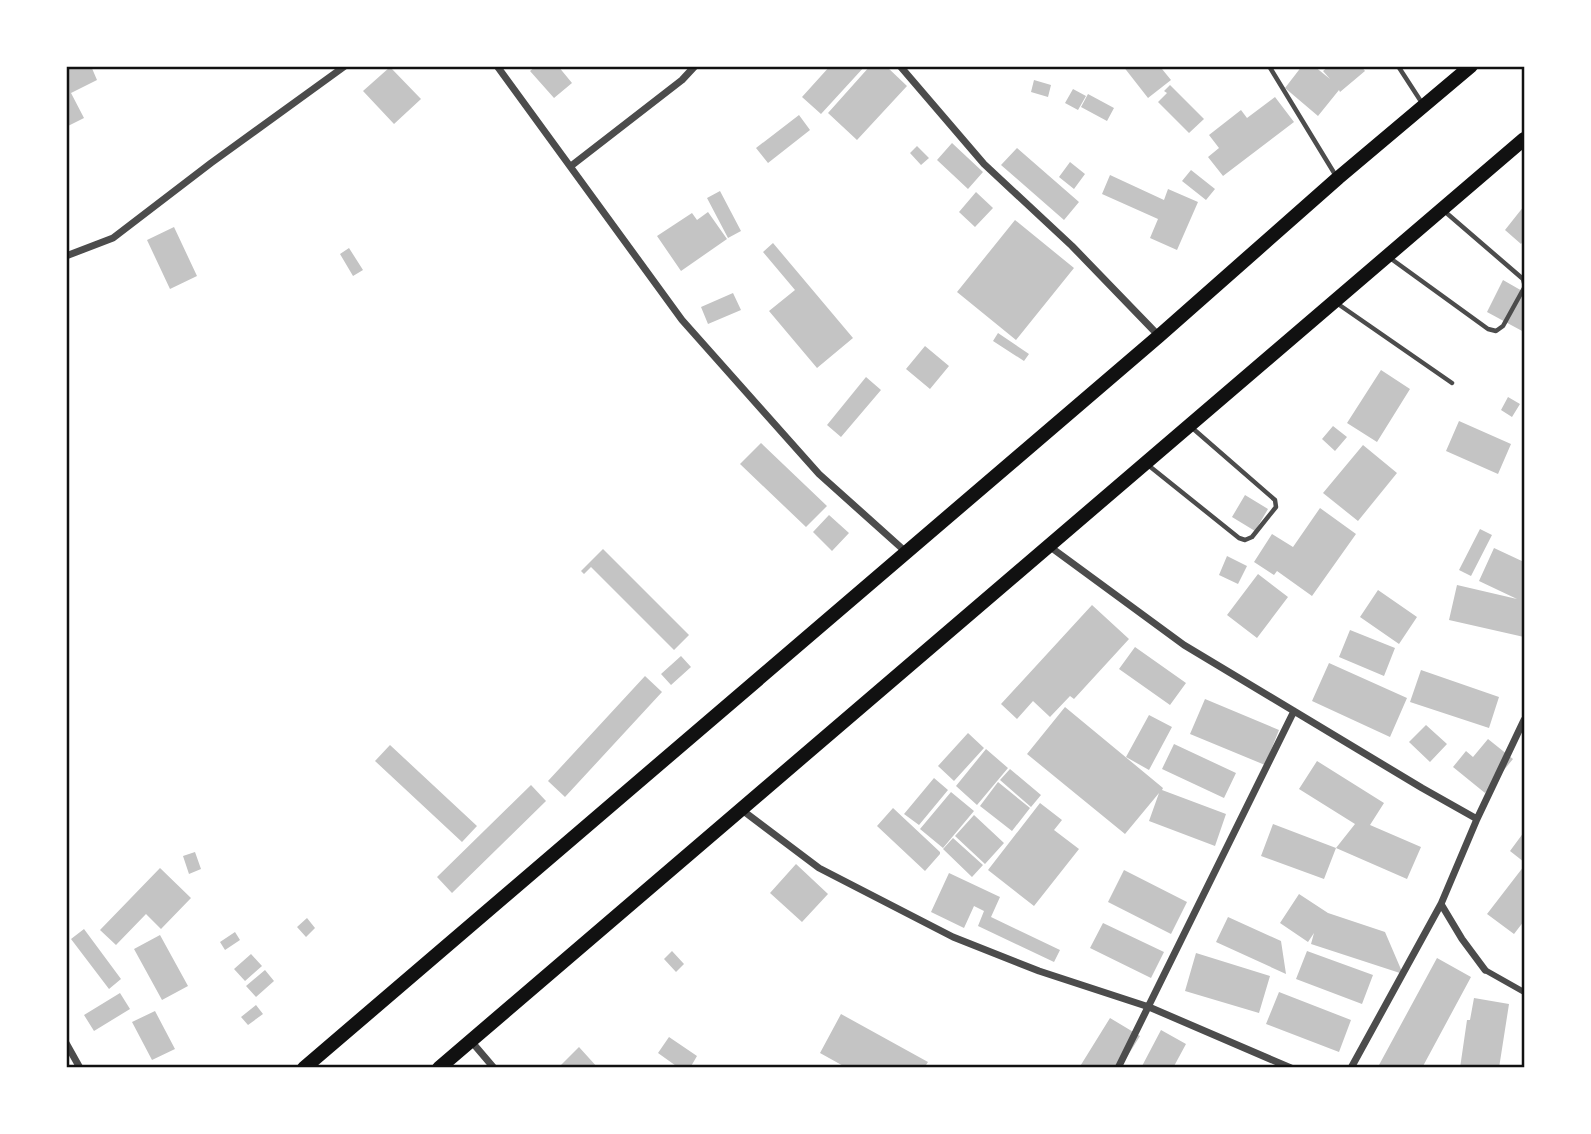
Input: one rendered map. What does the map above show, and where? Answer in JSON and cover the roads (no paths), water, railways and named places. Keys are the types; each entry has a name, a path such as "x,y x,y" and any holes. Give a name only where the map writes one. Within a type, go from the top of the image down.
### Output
{"highway":[{"path":"304,1068 1471,66"},
{"path":"439,1068 1524,139"}],"street":[{"path":"66,256 113,238 345,66"},
{"path":"497,66 682,320 820,474 906,552"},
{"path":"571,166 673,87 695,66"},
{"path":"900,66 984,164 1072,246 1159,336"},
{"path":"1049,546 1184,645 1477,819"},
{"path":"1118,1068 1294,711"},
{"path":"1351,1068 1441,904 1477,819 1524,720"},
{"path":"741,809 819,868 941,931 1039,971 1149,1007 1291,1068"},
{"path":"1441,904 1485,970 1524,992"},
{"path":"471,1041 494,1068"},
{"path":"66,1043 80,1068"}],"lane":[{"path":"1269,66 1338,178"},
{"path":"1398,66 1424,107"},
{"path":"1388,256 1488,329 1496,331 1503,326 1524,286 1523,279 1442,209"},
{"path":"1334,302 1452,383"},
{"path":"1146,463 1239,538 1245,540 1252,537 1276,507 1275,500 1190,425"}]}
